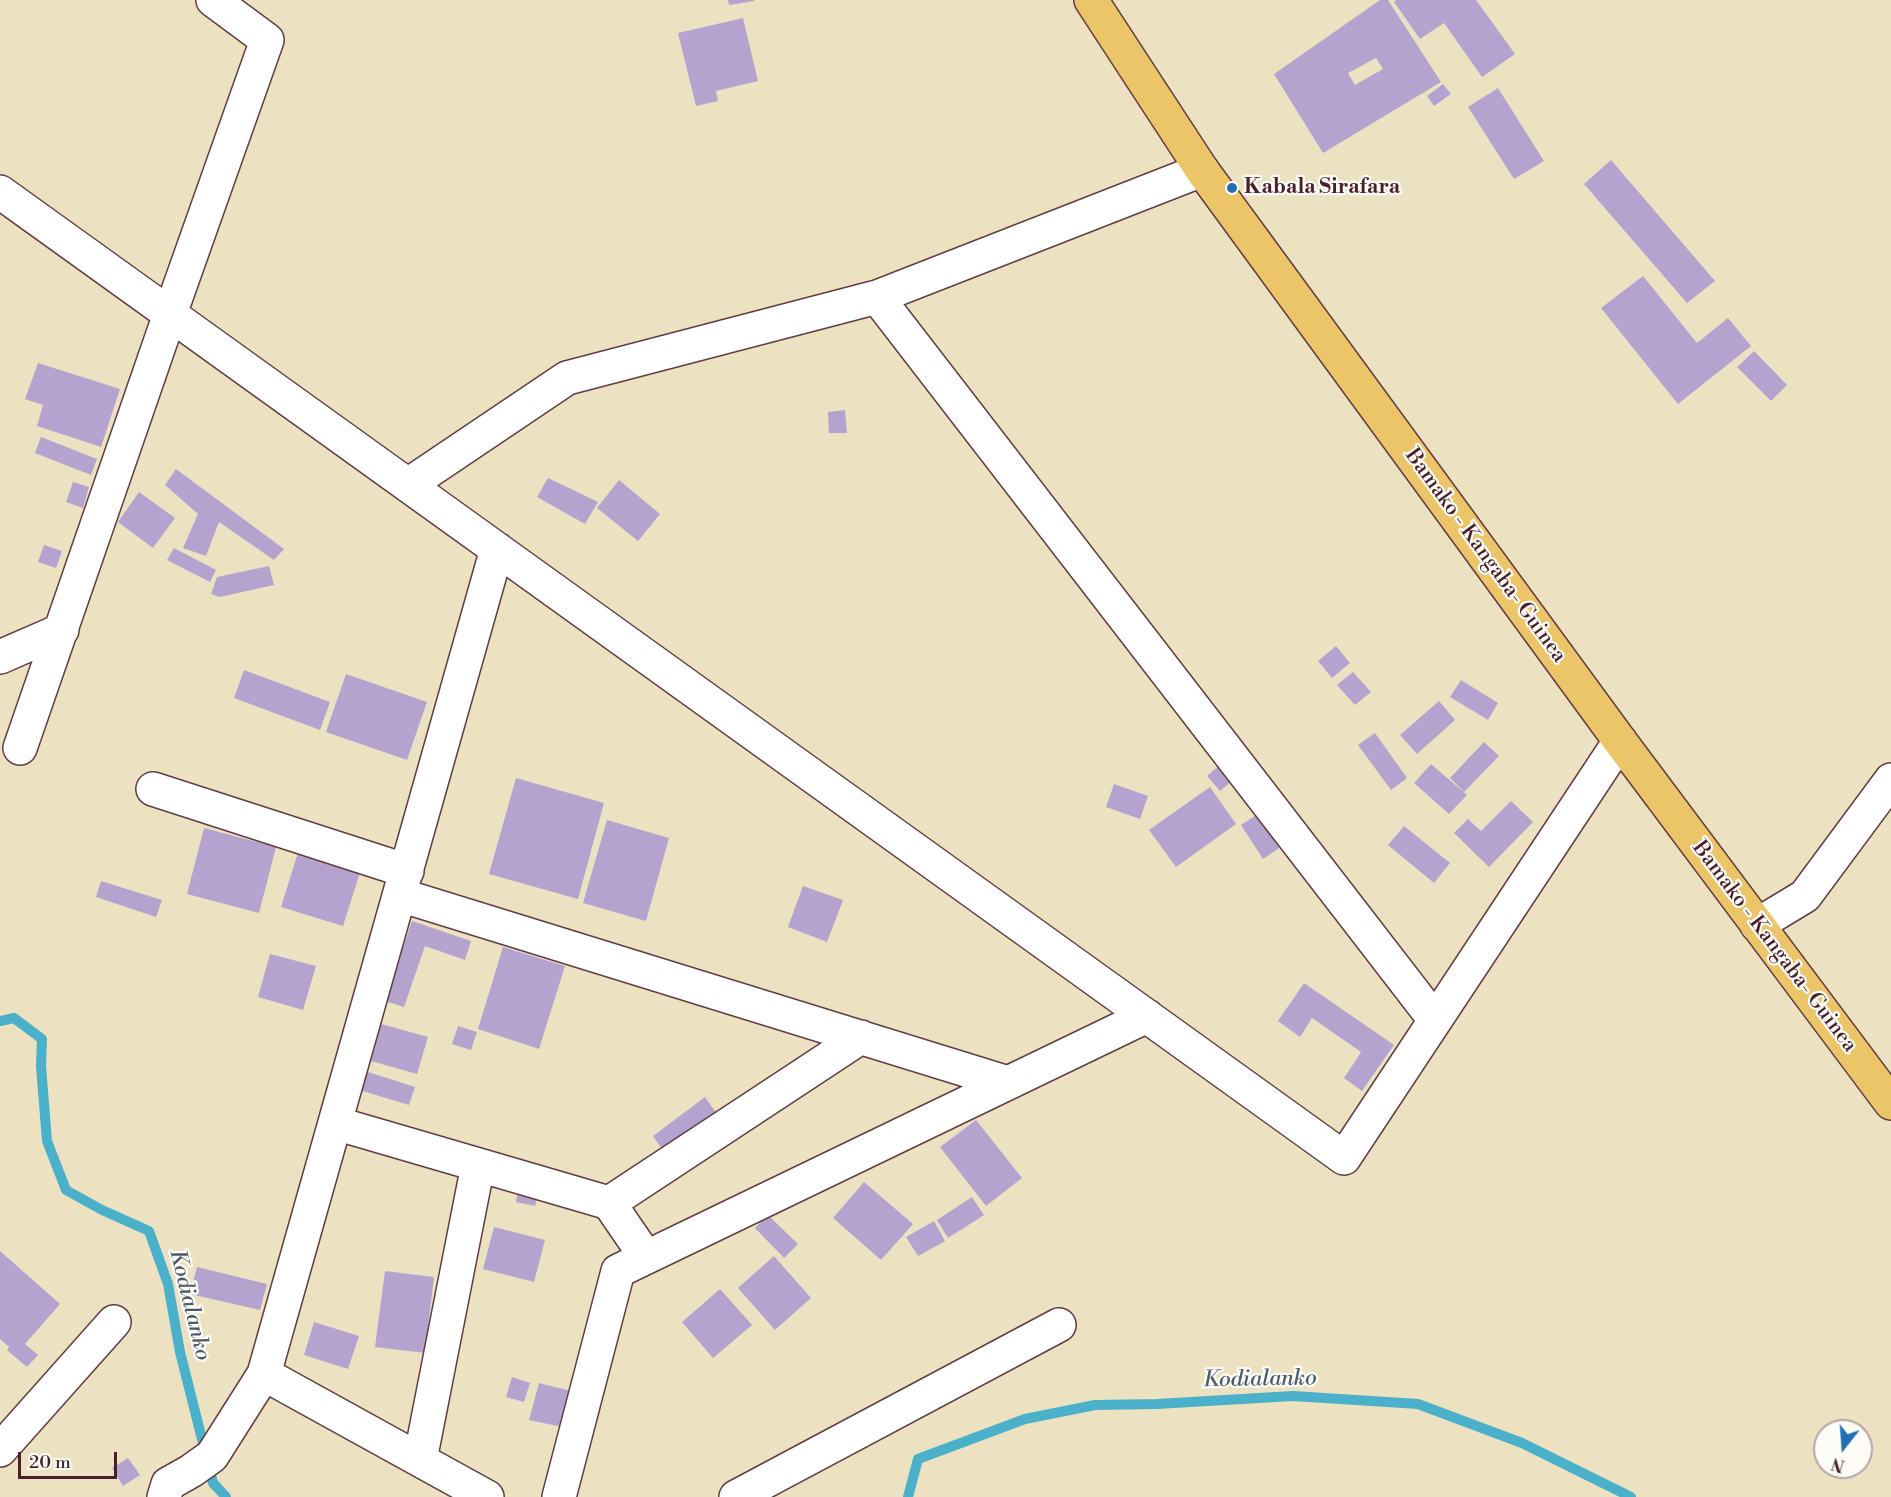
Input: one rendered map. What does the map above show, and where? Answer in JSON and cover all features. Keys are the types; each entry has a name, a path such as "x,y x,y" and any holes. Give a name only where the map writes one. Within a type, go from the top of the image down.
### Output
{"main road":[{"name":"Bamako - Kangaba- Guinea","path":"1091,0 1202,170 1620,741 1891,1103"}],"street":[{"path":"21,748 267,39 213,0"},
{"path":"408,485 567,378 877,297 1202,170"},
{"path":"0,192 1344,1158 1620,741"},
{"path":"877,297 1435,1020"},
{"path":"164,1497 168,1484 202,1463 264,1374 497,549"},
{"path":"0,657 62,630"},
{"path":"1757,926 1805,896 1891,780"},
{"path":"153,789 404,883 861,1037 1008,1083"},
{"path":"559,1497 618,1271 1147,1016"},
{"path":"609,1203 861,1037"},
{"path":"335,1123 609,1203 646,1257"},
{"path":"420,1460 478,1165"},
{"path":"0,1450 114,1322"},
{"path":"736,1497 1059,1325"},
{"path":"264,1374 487,1497"}],"building":[{"path":"728,0 754,0 754,1 729,5"},
{"path":"1380,0 1388,0 1441,82 1323,153 1274,74","holes":["1376,58 1383,69 1355,85 1348,73"]},
{"path":"1396,0 1476,0 1515,54 1482,77 1444,23 1420,39 1394,2"},
{"path":"743,18 758,81 716,91 718,101 696,106 678,33"},
{"path":"1443,84 1451,94 1434,106 1427,96"},
{"path":"1498,88 1544,161 1514,179 1468,107"},
{"path":"1611,160 1715,281 1687,303 1584,184"},
{"path":"1643,276 1697,343 1728,318 1751,346 1678,404 1601,308"},
{"path":"1754,351 1787,385 1771,401 1737,367"},
{"path":"38,363 120,389 101,447 37,426 43,405 25,399"},
{"path":"845,410 847,433 829,433 828,412"},
{"path":"41,437 97,459 91,475 35,453"},
{"path":"176,469 284,549 274,560 219,522 206,556 183,548 198,514 165,485"},
{"path":"548,478 598,502 585,524 537,497"},
{"path":"619,480 660,514 638,541 597,508"},
{"path":"73,482 89,487 83,508 66,502"},
{"path":"139,492 175,518 153,548 118,522"},
{"path":"44,545 62,551 56,568 38,562"},
{"path":"174,548 216,570 210,582 167,560"},
{"path":"269,566 274,585 220,597 211,594 217,577"},
{"path":"1336,646 1350,663 1332,678 1318,661"},
{"path":"244,670 330,702 320,730 234,698"},
{"path":"1353,672 1371,692 1355,705 1337,685"},
{"path":"346,674 427,702 407,760 326,732"},
{"path":"1461,680 1498,703 1488,720 1450,697"},
{"path":"1439,701 1455,720 1417,754 1400,735"},
{"path":"1375,733 1407,778 1391,790 1358,745"},
{"path":"1484,742 1499,756 1464,792 1450,778"},
{"path":"1221,764 1234,779 1220,791 1207,776"},
{"path":"1431,764 1467,795 1449,814 1414,783"},
{"path":"516,778 604,803 578,899 489,874"},
{"path":"1114,784 1148,796 1140,819 1106,807"},
{"path":"1210,787 1236,824 1176,867 1149,830"},
{"path":"1511,801 1533,822 1489,867 1454,833 1468,819 1481,831"},
{"path":"1258,814 1279,848 1263,859 1241,825"},
{"path":"607,820 669,838 646,921 583,903"},
{"path":"1404,826 1450,863 1434,883 1388,845"},
{"path":"204,828 276,847 259,913 187,894"},
{"path":"301,843 363,863 343,926 281,907"},
{"path":"101,881 162,900 156,917 96,897"},
{"path":"803,886 843,900 827,942 788,927"},
{"path":"412,921 471,941 465,960 425,946 404,1007 385,1001"},
{"path":"503,947 565,966 539,1049 478,1029"},
{"path":"270,954 316,966 303,1010 258,997"},
{"path":"1304,983 1394,1045 1362,1091 1344,1078 1361,1052 1312,1018 1300,1037 1278,1021"},
{"path":"381,1024 428,1037 417,1074 371,1061"},
{"path":"458,1026 477,1032 471,1050 452,1044"},
{"path":"362,1070 415,1087 409,1105 356,1089"},
{"path":"705,1097 720,1118 667,1156 653,1136"},
{"path":"976,1120 1022,1178 986,1206 940,1147"},
{"path":"522,1171 542,1176 535,1206 516,1202"},
{"path":"864,1182 913,1224 881,1260 833,1218"},
{"path":"972,1197 984,1215 948,1238 937,1220"},
{"path":"768,1215 798,1244 784,1258 755,1228"},
{"path":"934,1221 945,1241 918,1256 906,1237"},
{"path":"494,1227 545,1240 534,1282 483,1269"},
{"path":"0,1251 60,1304 25,1344 38,1355 27,1367 7,1350 9,1347 0,1339"},
{"path":"774,1256 811,1298 775,1330 738,1288"},
{"path":"197,1267 267,1284 260,1310 190,1294"},
{"path":"385,1271 434,1277 425,1353 375,1347"},
{"path":"720,1289 752,1325 713,1358 682,1322"},
{"path":"314,1322 359,1336 348,1369 304,1355"},
{"path":"512,1377 530,1383 524,1402 506,1397"},
{"path":"539,1383 571,1391 562,1427 529,1420"},
{"path":"128,1458 140,1475 123,1486 112,1468"}],"waterway":[{"name":"Kodialanko","path":"0,1021 14,1018 42,1039 41,1066 47,1141 66,1190 102,1210 149,1231 168,1284 180,1352 213,1483 226,1497"},
{"name":"Kodialanko","path":"908,1497 918,1459 1025,1419 1095,1405 1157,1404 1293,1396 1418,1404 1522,1443 1631,1497"}],"place":[{"name":"Kabala Sirafara","path":"1232,188"}]}
